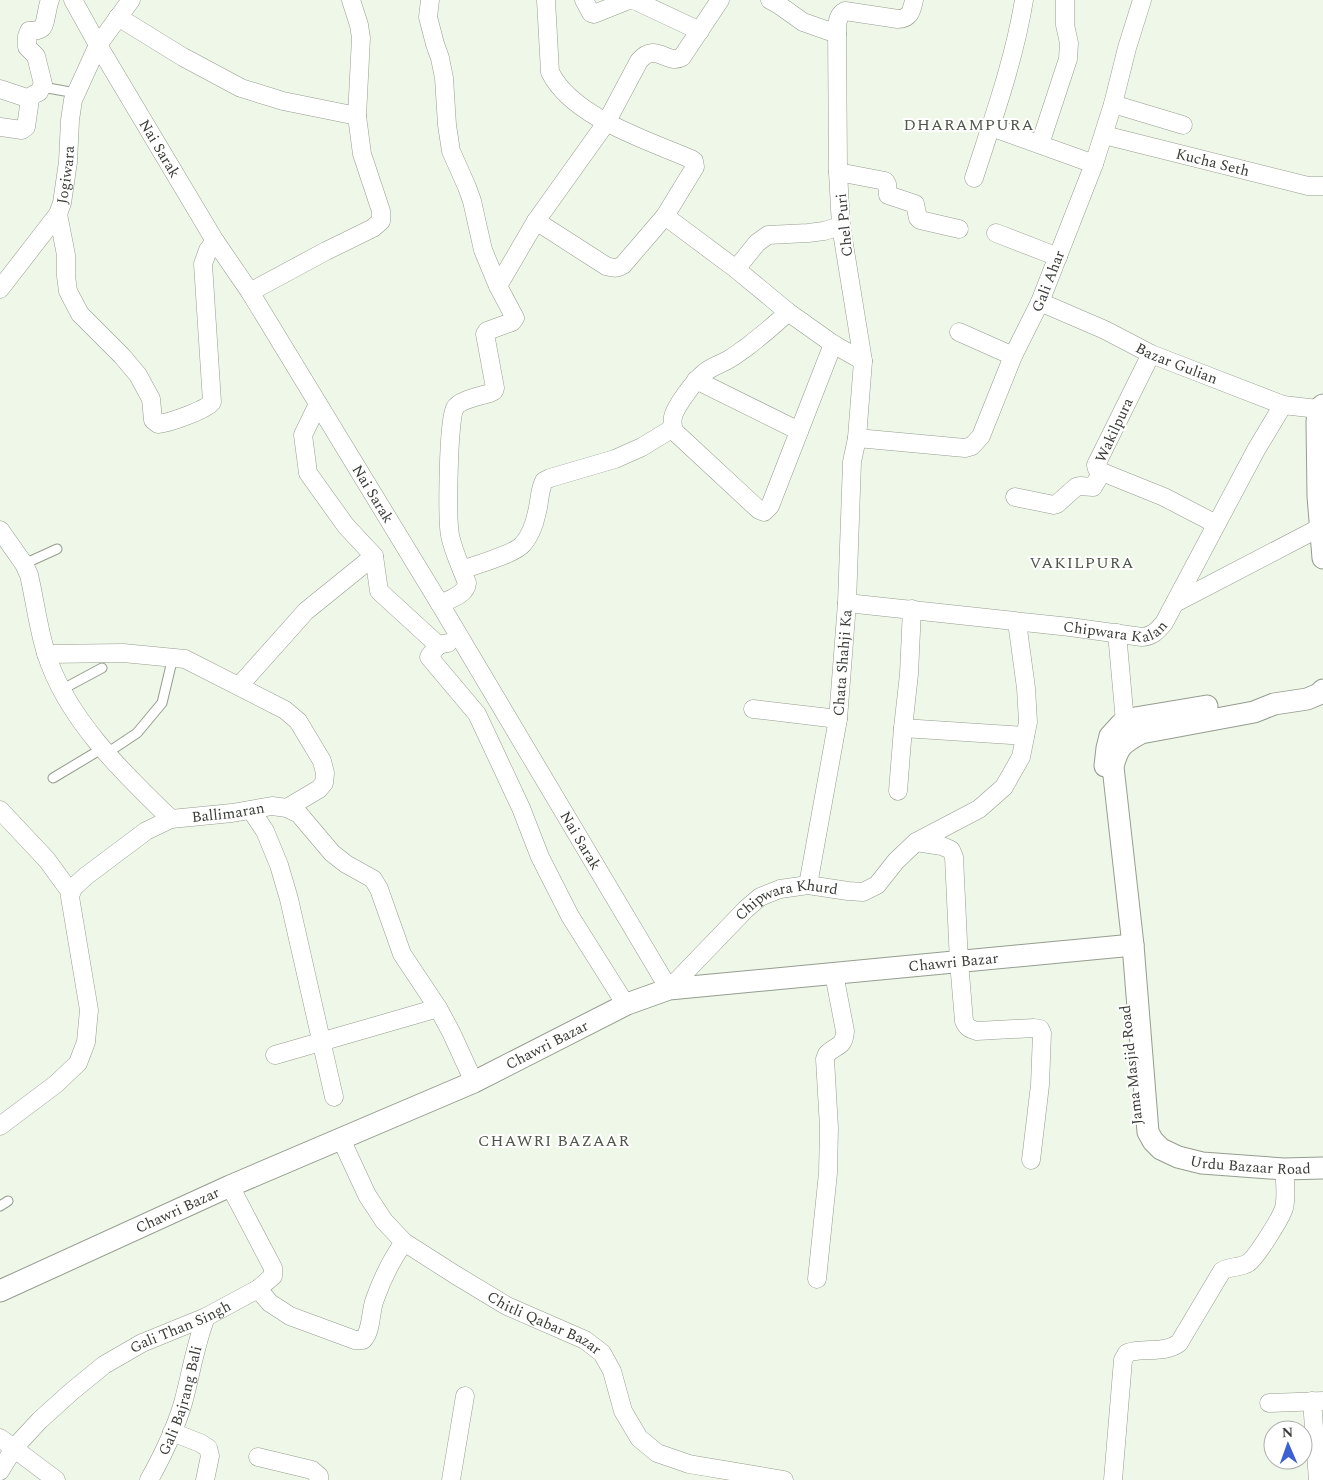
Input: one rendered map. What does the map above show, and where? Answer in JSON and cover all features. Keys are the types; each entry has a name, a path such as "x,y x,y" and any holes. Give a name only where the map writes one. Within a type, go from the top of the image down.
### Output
{"street":[{"path":"0,127 24,129 28,123 36,93 42,80 36,56 27,47 27,36 29,31 40,29 43,26 50,0"},
{"name":"Nai Sarak","path":"73,0 215,241 250,292 462,640 669,989"},
{"name":"Jogiwara","path":"0,289 58,214 62,203 68,162 73,100 98,45 132,0"},
{"path":"250,292 373,228 381,221 381,211 362,154 357,116 359,24 351,0"},
{"path":"430,0 428,17 444,78 451,151 472,200 483,250 498,286 515,318 512,322 486,331 485,334 494,391 460,403 454,409 452,417 448,522 452,544 467,583 463,592 440,604"},
{"path":"584,0 591,13 594,14 629,0 636,1 700,30"},
{"path":"498,286 536,221 606,123 639,61 649,52 679,60 685,54 720,0"},
{"path":"770,0 803,22 837,34"},
{"name":"Chel Puri","path":"856,438 863,361 841,226 838,172 838,18 842,12 847,11 902,19 910,14 914,0"},
{"path":"974,178 1014,52 1024,0"},
{"path":"1040,144 1068,58 1069,43 1065,25 1065,0"},
{"name":"Gali Ahar","path":"856,438 965,448 972,446 980,436 1013,356 1040,302 1094,164 1142,0"},
{"path":"536,221 606,266 614,269 618,268 623,265 665,216 695,167 694,161 606,123 577,104 555,82 550,72 547,32 550,2"},
{"path":"118,17 183,57 241,88 284,101 357,116"},
{"path":"0,89 36,93"},
{"path":"1113,104 1183,125"},
{"path":"991,127 1094,164"},
{"name":"Kucha Seth","path":"1104,134 1308,186 1323,186"},
{"path":"838,172 885,181 888,195 914,204 920,220 959,230"},
{"path":"58,214 66,255 68,291 80,314 138,375 151,398 152,420 158,424 188,415 209,406 212,402 203,264 208,250 215,241"},
{"path":"665,216 736,268 788,312 833,344 863,361"},
{"path":"736,268 757,243 768,235 808,234 841,226"},
{"path":"996,233 1058,256"},
{"name":"Bazar Gulian","path":"1040,302 1105,330 1151,354 1283,405 1321,407"},
{"path":"788,312 764,334 731,358 712,367 696,380 673,418 675,432 756,508 764,512 770,506 833,344"},
{"path":"959,332 1013,356"},
{"name":"Wakilpura","path":"1151,354 1096,465 1097,469 1158,494 1216,524"},
{"path":"696,380 799,431"},
{"path":"318,404 303,435 308,473 346,526 374,556 379,591 438,645"},
{"name":"Chipwara Kalan","path":"847,603 1142,637 1149,636 1156,632 1164,623 1256,450 1283,405"},
{"path":"1321,407 1317,422 1318,496 1323,558"},
{"path":"462,570 515,550 523,545 530,533 537,512 539,494 544,481 615,459 642,447 673,428"},
{"name":"Chata Shahji Ka","path":"808,885 838,719 847,603 852,462 856,438"},
{"path":"1015,497 1054,505 1076,487 1094,486 1102,472"},
{"path":"1175,603 1321,527"},
{"name":"Ballimaran","path":"0,530 24,564 29,575 46,654 61,690 86,727 121,770 171,819 232,814 272,806 286,808 298,814 332,853 346,864 373,879 379,889 402,954 438,1008 474,1082"},
{"path":"239,686 306,611 374,556"},
{"path":"898,791 909,674 912,609"},
{"name":"Chipwara Khurd","path":"669,989 746,909 760,897 780,889 808,885 863,892 877,885 896,861 916,842 979,809 1004,786 1021,757 1028,722 1026,688 1017,622"},
{"path":"1117,633 1125,722"},
{"path":"462,640 438,645 429,657 477,714 540,857 570,916 626,1005"},
{"path":"46,654 123,654 185,659 285,710 298,720 322,761 325,773 324,784 319,789 286,808"},
{"name":"Jama Masjid Road","path":"1178,1157 1157,1156 1148,1152 1142,1145 1138,1135 1127,946 1113,767 1116,752 1128,740 1141,733 1254,712 1274,704 1307,699 1319,694 1323,690"},
{"name":"Jama Masjid Road","path":"1127,946 1103,784 1106,748 1110,736 1121,724 1135,718 1222,704 1251,702 1274,704"},
{"path":"753,710 838,719"},
{"path":"903,728 1026,736"},
{"path":"0,810 47,860 71,893"},
{"path":"250,810 265,831 279,865 289,899 334,1097"},
{"path":"0,1126 56,1084 78,1063 86,1042 88,1010 70,897 71,893 86,876 146,831 171,819"},
{"path":"916,842 942,846 951,850 954,857 959,962 966,1026 971,1030 978,1031 1034,1028 1040,1029 1042,1033 1040,1085 1031,1160"},
{"name":"Chawri Bazar","path":"0,1291 230,1186 474,1082 626,1005 669,989 1127,946"},
{"path":"817,1279 829,1146 825,1059 830,1050 845,1040 834,974"},
{"path":"275,1055 438,1008"},
{"name":"Chitli Qabar Bazar","path":"341,1139 367,1195 384,1221 404,1242 506,1306 585,1340 602,1353 612,1372 623,1411 638,1438 657,1453 689,1464 784,1480"},
{"name":"Urdu Bazaar Road","path":"1178,1157 1202,1163 1284,1169 1323,1168"},
{"path":"1113,1480 1123,1360 1127,1353 1138,1350 1164,1350 1173,1347 1179,1342 1222,1271 1243,1266 1255,1256 1280,1218 1284,1208 1284,1169"},
{"name":"Gali Than Singh","path":"0,1471 7,1443 40,1420 104,1365 142,1343 178,1327 206,1318 258,1289 273,1276 273,1268 230,1186"},
{"path":"258,1289 270,1303 290,1316 355,1340 363,1340 368,1335 374,1300 393,1257 404,1242"},
{"name":"Gali Bajrang Bali","path":"149,1480 164,1454 183,1403 200,1331 206,1318"},
{"path":"451,1480 465,1396"},
{"path":"1269,1403 1317,1401 1318,1480"},
{"path":"172,1432 208,1448 210,1456 205,1480"},
{"path":"7,1443 51,1478"},
{"path":"258,1456 312,1470 319,1476 319,1480"}],"lane":[{"path":"36,93 76,93"},
{"path":"24,564 57,550"},
{"path":"54,778 136,733 162,703 173,657"},
{"path":"61,690 102,668"}],"district":[{"name":"DHARAMPURA","path":"969,124"},
{"name":"VAKILPURA","path":"1082,562"},
{"name":"CHAWRI BAZAAR","path":"554,1140"}]}
